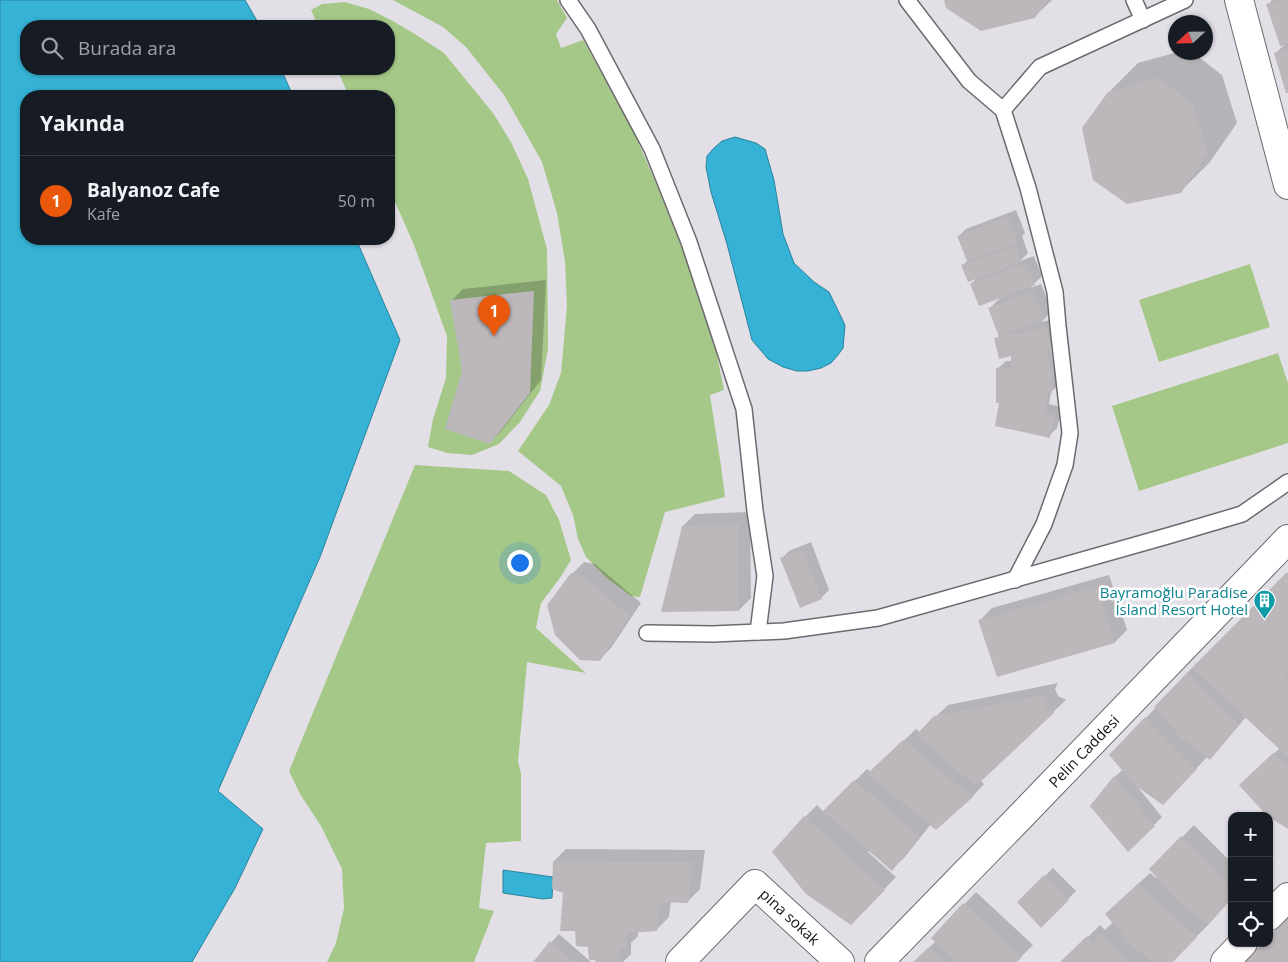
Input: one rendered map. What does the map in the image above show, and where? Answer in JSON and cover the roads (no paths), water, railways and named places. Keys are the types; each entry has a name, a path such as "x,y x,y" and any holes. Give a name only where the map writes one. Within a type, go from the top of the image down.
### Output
{"street":[{"path":"1239,0 1288,185"},
{"name":"Pelin Caddesi","path":"879,962 1288,539"},
{"name":"pina sokak","path":"680,962 755,884 840,962"},
{"path":"1273,912 1288,897"},
{"path":"1225,962 1239,947"}],"lane":[{"path":"568,0 588,29 652,149 689,242 744,409 755,511 765,576 758,632"},
{"path":"907,0 969,81 1003,110 1028,188 1055,292 1070,433 1066,465 1044,524 1015,580"},
{"path":"1134,0 1142,20"},
{"path":"1003,110 1040,67 1185,0"},
{"path":"647,633 713,634 784,631 878,618 1171,536 1242,514 1288,482"}],"water":[{"path":"0,0 245,0 257,20 20,20 20,75 284,75 290,90 20,90 20,245 359,245 400,340 320,557 218,791 263,829 235,888 192,962 0,962"},
{"path":"735,137 756,143 765,149 774,180 783,234 794,263 814,282 829,292 845,325 843,348 831,363 821,368 797,371 783,367 768,359 752,340 727,244 711,192 706,167 707,156 713,149 722,141"},
{"path":"503,870 553,877 552,898 543,899 503,893"}],"place":[{"name":"Balyanoz Cafe","path":"494,336"},
{"name":"Bayramoğlu Paradise İsland Resort Hotel","path":"1264,620"}]}
